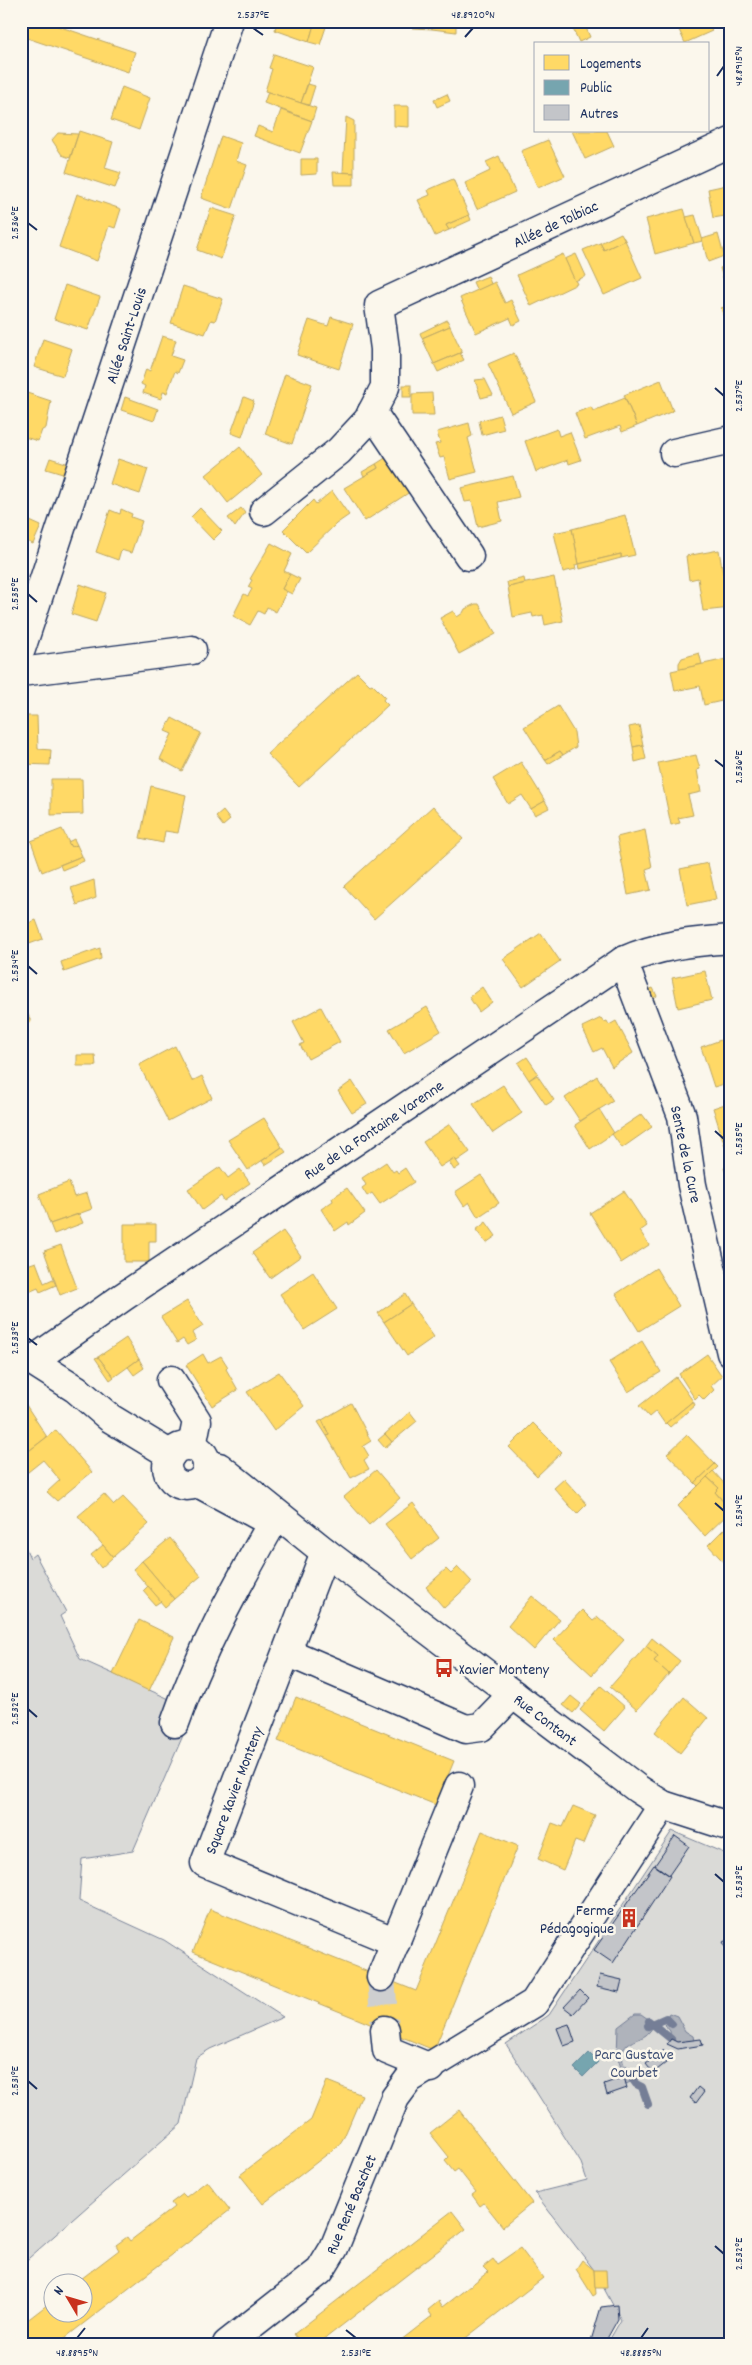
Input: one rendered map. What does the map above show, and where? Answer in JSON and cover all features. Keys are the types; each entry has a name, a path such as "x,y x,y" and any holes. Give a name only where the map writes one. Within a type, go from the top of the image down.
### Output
{"street":[{"name":"Allée Saint-Louis","path":"21,649 229,21"},
{"name":"Allée de Tolbiac","path":"372,412 385,387 385,350 379,305 731,142"},
{"path":"264,511 339,451 372,412 469,556"},
{"path":"674,453 731,440"},
{"path":"21,672 192,650"},
{"name":"Rue de la Fontaine Varenne","path":"25,1364 623,961 644,952 675,944 731,939"},
{"name":"Sente de la Cure","path":"623,961 682,1116 692,1185 731,1354"},
{"name":"Rue Contant","path":"25,1364 65,1404 110,1418 192,1463 272,1523 325,1552"},
{"path":"171,1380 197,1421 192,1463"},
{"name":"Rue Contant","path":"192,1463 219,1467 325,1552 638,1790 663,1804 731,1827"},
{"path":"175,1723 188,1684 224,1607 272,1523"},
{"name":"Square Xavier Monteny","path":"325,1552 205,1863 396,1942"},
{"name":"Rue Contant","path":"287,1652 466,1729 481,1726 513,1694"},
{"path":"381,1977 459,1786"},
{"name":"Rue René Baschet","path":"227,2344 320,2271 334,2248 395,2098 410,2080 534,2003 663,1804"},
{"path":"385,2030 387,2050 430,2068"}],"green space":[{"path":"21,1538 30,1558 35,1554 66,1612 60,1616 80,1659 194,1710 133,1851 82,1859 79,1901 164,1940 283,2017 210,2049 196,2058 181,2124 21,2265"},
{"name":"Parc Gustave Courbet","path":"672,1831 731,1856 731,2344 607,2344 621,2320 594,2270 535,2193 587,2180 581,2163 506,2044 549,2015"}],"shaded area":[{"path":"669,2013 677,2016 685,2031 693,2036 694,2041 677,2042 671,2039 670,2031 664,2024"},
{"path":"635,2014 641,2014 651,2021 657,2020 648,2034 628,2044 624,2050 623,2063 639,2078 626,2084 617,2055 618,2027"}],"building: Logements":[{"path":"21,21 43,21 135,52 128,72 21,36"},
{"path":"277,21 315,21 309,42 275,30"},
{"path":"315,21 328,21 320,45 309,42"},
{"path":"413,21 433,21 432,29 412,28"},
{"path":"433,21 456,21 456,32 432,29"},
{"path":"675,21 708,21 712,31 685,42"},
{"path":"584,23 590,37 579,42 573,29"},
{"path":"274,54 313,67 301,103 265,91 272,69 269,68"},
{"path":"308,84 315,86 309,105 301,103"},
{"path":"122,87 150,98 139,130 111,120"},
{"path":"268,92 316,108 312,121 264,103"},
{"path":"447,94 450,101 437,107 434,100"},
{"path":"394,106 409,106 409,127 394,126"},
{"path":"281,110 312,121 300,153 254,136 258,126 273,132"},
{"path":"346,117 354,121 354,173 343,172"},
{"path":"79,131 113,142 105,168 121,173 115,188 66,172"},
{"path":"572,132 607,132 614,146 585,159"},
{"path":"58,133 78,134 70,158 62,155 52,140"},
{"path":"221,136 241,143 236,161 247,165 232,209 201,198"},
{"path":"548,140 565,176 538,188 521,151"},
{"path":"499,156 515,192 477,209 465,183 490,171 486,162"},
{"path":"301,159 317,159 317,174 301,175"},
{"path":"333,172 354,173 354,185 334,185"},
{"path":"453,179 469,215 446,225 449,230 435,236 418,200 430,195 428,190"},
{"path":"731,184 731,215 713,218 708,189"},
{"path":"77,194 121,209 115,228 109,226 97,261 59,247"},
{"path":"211,208 236,216 221,259 197,250"},
{"path":"684,209 694,243 655,254 646,219"},
{"path":"469,215 471,220 449,230 446,225"},
{"path":"695,215 703,241 694,243 686,217"},
{"path":"621,233 625,240 604,250 600,243"},
{"path":"718,234 724,256 708,262 702,239"},
{"path":"625,240 642,278 604,295 583,250 600,243 604,250"},
{"path":"563,254 577,284 531,306 517,275"},
{"path":"576,254 586,276 575,281 565,259"},
{"path":"731,265 731,304 720,268"},
{"path":"488,276 491,284 477,291 473,282"},
{"path":"495,282 505,303 511,300 521,321 513,325 510,318 476,333 460,298"},
{"path":"65,285 100,297 88,330 54,319"},
{"path":"183,286 223,299 215,321 211,320 205,334 171,323"},
{"path":"731,305 731,340 721,308"},
{"path":"331,317 353,324 339,369 297,355 309,320 328,326"},
{"path":"447,320 450,326 422,338 420,333"},
{"path":"450,326 462,352 434,364 422,338"},
{"path":"162,336 176,340 171,356 183,360 178,373 175,371 167,393 163,392 161,399 143,393 145,386 141,384 146,369 150,371"},
{"path":"43,339 72,349 63,376 34,367"},
{"path":"460,353 464,360 438,372 434,364"},
{"path":"514,353 536,402 511,413 488,364"},
{"path":"285,374 312,384 292,444 265,434"},
{"path":"485,379 493,395 481,398 475,380"},
{"path":"661,380 673,411 637,426 624,395"},
{"path":"403,385 411,385 411,397 403,397"},
{"path":"21,391 51,401 46,428 42,430 38,441 21,436"},
{"path":"432,393 434,415 412,415 412,394"},
{"path":"125,397 158,409 154,421 121,410"},
{"path":"244,397 254,401 242,437 231,433"},
{"path":"625,398 637,426 622,432 620,426 585,439 575,413 591,407 593,411"},
{"path":"500,415 504,429 482,435 479,421"},
{"path":"469,423 472,436 468,438 477,472 450,479 444,457 440,458 435,444 440,443 437,432"},
{"path":"557,429 559,436 570,432 581,460 569,464 568,460 536,472 525,441"},
{"path":"240,447 262,475 228,503 206,475"},
{"path":"390,455 413,490 365,521 344,488 378,468 376,464"},
{"path":"50,458 69,464 66,475 46,469"},
{"path":"118,459 148,469 140,494 110,484"},
{"path":"376,464 378,468 364,476 362,472"},
{"path":"513,476 519,497 498,502 502,521 478,527 472,501 465,502 461,488"},
{"path":"332,491 349,515 336,524 306,553 283,530 313,500 316,504"},
{"path":"200,508 222,531 213,540 191,517"},
{"path":"241,508 245,513 235,527 228,518"},
{"path":"121,509 132,514 131,517 142,521 131,553 121,550 118,560 96,552 110,510 120,514"},
{"path":"625,515 635,555 621,558 621,554 579,564 572,529"},
{"path":"21,517 41,526 33,544 21,539"},
{"path":"572,529 579,564 575,565 576,569 563,572 554,533"},
{"path":"271,543 292,554 284,571 290,574 282,589 287,591 276,612 267,607 264,614 258,611 250,625 233,616 244,594 248,596 252,589 248,587 252,580 250,579"},
{"path":"719,550 723,574 727,573 731,608 703,611 698,578 689,580 686,556"},
{"path":"621,554 621,558 580,569 579,564"},
{"path":"731,572 731,595 727,573"},
{"path":"290,574 300,579 292,594 282,589"},
{"path":"554,577 563,621 545,625 543,615 533,617 532,613 513,617 508,587"},
{"path":"524,578 525,583 508,587 507,582"},
{"path":"80,584 106,593 96,622 71,614"},
{"path":"479,604 496,634 459,654 440,618 453,611 457,617 465,609"},
{"path":"699,653 702,664 679,670 679,663 682,658"},
{"path":"731,658 731,699 704,705 700,686 675,691 671,671"},
{"path":"357,672 385,697 383,700 388,705 299,787 267,754"},
{"path":"558,706 574,732 576,747 563,755 560,751 545,760 524,727"},
{"path":"21,716 37,716 38,749 51,750 50,765 21,764"},
{"path":"172,718 201,733 182,771 160,759 172,734 165,731"},
{"path":"639,725 643,745 633,747 629,727"},
{"path":"643,745 646,759 635,762 633,747"},
{"path":"560,751 563,755 548,764 545,760"},
{"path":"696,755 700,769 697,770 701,792 688,795 693,815 678,818 680,823 671,825 658,763"},
{"path":"521,762 545,801 531,809 522,795 508,804 493,779"},
{"path":"51,779 82,779 83,814 51,815"},
{"path":"151,786 186,795 178,833 165,831 163,843 140,838"},
{"path":"545,801 549,808 535,815 531,809"},
{"path":"433,806 463,839 374,919 344,886"},
{"path":"223,811 230,820 223,826 216,817"},
{"path":"62,829 71,847 77,845 82,856 42,872 31,841"},
{"path":"645,830 652,867 646,869 651,890 628,895 617,837"},
{"path":"74,839 77,845 71,847 68,842"},
{"path":"82,856 84,861 62,870 60,865"},
{"path":"708,863 716,899 687,905 680,869"},
{"path":"94,880 96,898 77,905 71,888"},
{"path":"36,920 43,939 21,947 21,926"},
{"path":"541,933 560,961 523,987 503,959"},
{"path":"100,948 101,959 64,972 61,962"},
{"path":"705,971 712,1000 678,1008 672,978"},
{"path":"482,987 492,1002 479,1012 469,997"},
{"path":"653,988 657,996 653,998 655,1002 647,1005 642,992"},
{"path":"321,1007 340,1042 308,1059 300,1045 304,1043 293,1022"},
{"path":"427,1007 441,1031 404,1053 389,1029"},
{"path":"27,1012 31,1022 21,1026 21,1014"},
{"path":"601,1018 604,1022 607,1021 609,1025 616,1021 633,1053 612,1067 602,1048 594,1052 582,1027"},
{"path":"729,1037 731,1043 731,1082 714,1087 701,1047"},
{"path":"175,1046 192,1081 202,1076 212,1098 168,1121 139,1065"},
{"path":"77,1055 95,1055 96,1066 77,1066"},
{"path":"527,1057 538,1073 529,1080 518,1063"},
{"path":"537,1075 554,1100 546,1105 529,1080"},
{"path":"597,1076 613,1101 580,1121 565,1098"},
{"path":"352,1081 367,1104 352,1113 338,1091"},
{"path":"503,1085 522,1113 493,1133 473,1104"},
{"path":"731,1102 731,1155 728,1156 713,1108"},
{"path":"599,1109 614,1133 590,1149 575,1125"},
{"path":"642,1114 652,1127 622,1148 612,1134"},
{"path":"264,1118 282,1147 248,1170 228,1140"},
{"path":"450,1124 470,1152 457,1161 454,1158 440,1167 423,1142"},
{"path":"282,1147 286,1152 265,1165 262,1161"},
{"path":"454,1158 460,1166 454,1170 449,1162"},
{"path":"386,1162 393,1172 396,1170 398,1173 405,1168 414,1182 380,1204 372,1193 367,1196 362,1188 366,1185 362,1178"},
{"path":"731,1165 731,1186 724,1168"},
{"path":"220,1167 228,1178 240,1169 250,1183 224,1201 221,1196 202,1210 188,1189"},
{"path":"481,1175 499,1203 478,1217 469,1202 464,1206 455,1192"},
{"path":"69,1182 74,1197 87,1193 92,1209 50,1224 39,1194"},
{"path":"347,1188 365,1213 349,1225 348,1222 335,1231 321,1209 333,1201 332,1198"},
{"path":"624,1191 647,1226 640,1231 649,1245 621,1263 590,1213"},
{"path":"79,1214 83,1223 54,1234 50,1224"},
{"path":"486,1222 496,1236 486,1243 476,1230"},
{"path":"124,1224 156,1224 156,1241 149,1241 149,1262 124,1262"},
{"path":"283,1231 301,1256 270,1278 252,1253"},
{"path":"61,1245 77,1288 60,1295 44,1251"},
{"path":"36,1262 44,1283 53,1279 56,1285 40,1292 38,1288 22,1295 21,1267"},
{"path":"656,1268 679,1306 639,1331 616,1294"},
{"path":"313,1272 337,1309 304,1330 280,1294"},
{"path":"405,1294 411,1304 384,1322 378,1313"},
{"path":"187,1301 203,1326 192,1333 196,1340 187,1345 183,1339 177,1343 161,1317"},
{"path":"411,1304 434,1337 407,1356 384,1322"},
{"path":"126,1338 139,1359 114,1377 98,1357"},
{"path":"642,1341 661,1372 628,1392 609,1362"},
{"path":"203,1354 208,1363 221,1356 238,1390 212,1406 186,1365"},
{"path":"707,1354 722,1376 711,1386 714,1390 704,1400 699,1395 695,1399 679,1374"},
{"path":"98,1357 114,1377 110,1380 95,1358"},
{"path":"139,1359 144,1368 134,1375 128,1367"},
{"path":"279,1372 304,1406 274,1431 247,1392"},
{"path":"676,1377 693,1401 665,1424 656,1411 649,1417 639,1406"},
{"path":"693,1401 695,1405 670,1427 666,1423"},
{"path":"24,1402 47,1437 21,1457 21,1403"},
{"path":"351,1403 371,1441 363,1446 369,1456 364,1460 369,1469 351,1478 327,1436 329,1435 322,1420"},
{"path":"410,1412 417,1421 392,1442 385,1434"},
{"path":"322,1420 329,1435 327,1436 318,1422"},
{"path":"533,1423 562,1452 537,1476 509,1447"},
{"path":"56,1430 92,1472 57,1501 47,1492 60,1480 43,1460 23,1476 21,1473 21,1457"},
{"path":"385,1434 392,1442 385,1448 378,1440"},
{"path":"687,1435 715,1464 695,1483 667,1454"},
{"path":"715,1464 718,1467 698,1486 695,1483"},
{"path":"376,1470 400,1498 369,1525 344,1497"},
{"path":"713,1471 731,1491 731,1510 715,1492 719,1488 707,1477"},
{"path":"707,1477 719,1488 715,1492 731,1511 705,1536 678,1506"},
{"path":"564,1479 587,1504 577,1514 554,1488"},
{"path":"104,1494 114,1505 123,1497 149,1524 113,1557 78,1516"},
{"path":"413,1503 439,1538 412,1559 385,1524"},
{"path":"729,1524 731,1526 731,1570 708,1545"},
{"path":"170,1538 201,1576 174,1599 142,1561"},
{"path":"103,1545 113,1557 101,1568 91,1555"},
{"path":"142,1561 174,1599 165,1607 133,1569"},
{"path":"458,1567 472,1582 444,1608 426,1587 446,1569 451,1574"},
{"path":"148,1586 161,1601 155,1605 143,1591"},
{"path":"532,1596 560,1619 534,1650 508,1626"},
{"path":"582,1610 593,1621 598,1617 624,1640 592,1675 554,1640"},
{"path":"139,1620 174,1637 149,1691 113,1674"},
{"path":"652,1638 680,1661 669,1674 654,1661 658,1656 646,1646"},
{"path":"646,1646 658,1656 654,1661 669,1674 637,1710 610,1687"},
{"path":"601,1686 625,1707 604,1731 580,1710"},
{"path":"571,1696 581,1704 573,1713 563,1705"},
{"path":"296,1697 454,1761 436,1805 278,1741"},
{"path":"684,1697 708,1718 680,1753 655,1732"},
{"path":"573,1806 595,1815 583,1844 575,1841 563,1870 538,1859 552,1823 563,1827"},
{"path":"482,1831 518,1846 434,2050 193,1952 210,1909 416,1991"},
{"path":"327,2081 362,2095 344,2137 339,2145 263,2204 240,2175 311,2120"},
{"path":"459,2110 532,2203 503,2227 484,2203 480,2206 472,2195 476,2192 458,2169 454,2172 445,2161 449,2157 430,2133"},
{"path":"207,2181 230,2210 92,2317 92,2272 90,2272 119,2250 116,2245 127,2237 130,2241 174,2207 171,2203 183,2194 186,2197"},
{"path":"452,2211 466,2229 318,2344 301,2344 294,2334"},
{"path":"520,2248 543,2278 458,2344 396,2344 432,2316 428,2310 439,2301 443,2307 488,2272 483,2267 493,2259 497,2264"},
{"path":"582,2260 594,2270 596,2294 593,2296 576,2269"},
{"path":"594,2270 606,2270 607,2288 595,2288"},
{"path":"42,2309 42,2322 85,2322 57,2344 21,2344 21,2325"}],"building: Public":[{"path":"589,2053 598,2062 583,2077 574,2068"}],"building: Autres":[{"path":"675,1836 689,1846 669,1875 655,1865"},
{"name":"Ferme Pédagogique","path":"654,1865 670,1876 613,1963 594,1950"},
{"path":"731,1938 731,1956 723,1942"},
{"path":"600,1975 622,1980 619,1992 597,1987"},
{"path":"580,1990 588,1998 573,2014 564,2007"},
{"path":"569,2024 575,2042 564,2046 557,2028"},
{"path":"671,2039 677,2042 701,2039 703,2045 678,2049 667,2044"},
{"path":"664,2050 671,2059 653,2073 646,2064"},
{"path":"624,2077 627,2088 607,2095 604,2084"},
{"path":"698,2087 704,2092 696,2103 690,2098"},
{"path":"617,2305 618,2319 604,2344 590,2344 601,2307"}],"waterway":[{"path":"648,2026 666,2018 672,2024"},
{"path":"649,2021 671,2039"},
{"path":"628,2073 636,2084 642,2087 648,2104"}],"tunnel":[{"path":"381,1977 385,2030"}],"place":[{"name":"Xavier Monteny","path":"444,1668"},
{"name":"Ferme Pédagogique","path":"629,1918"}]}
